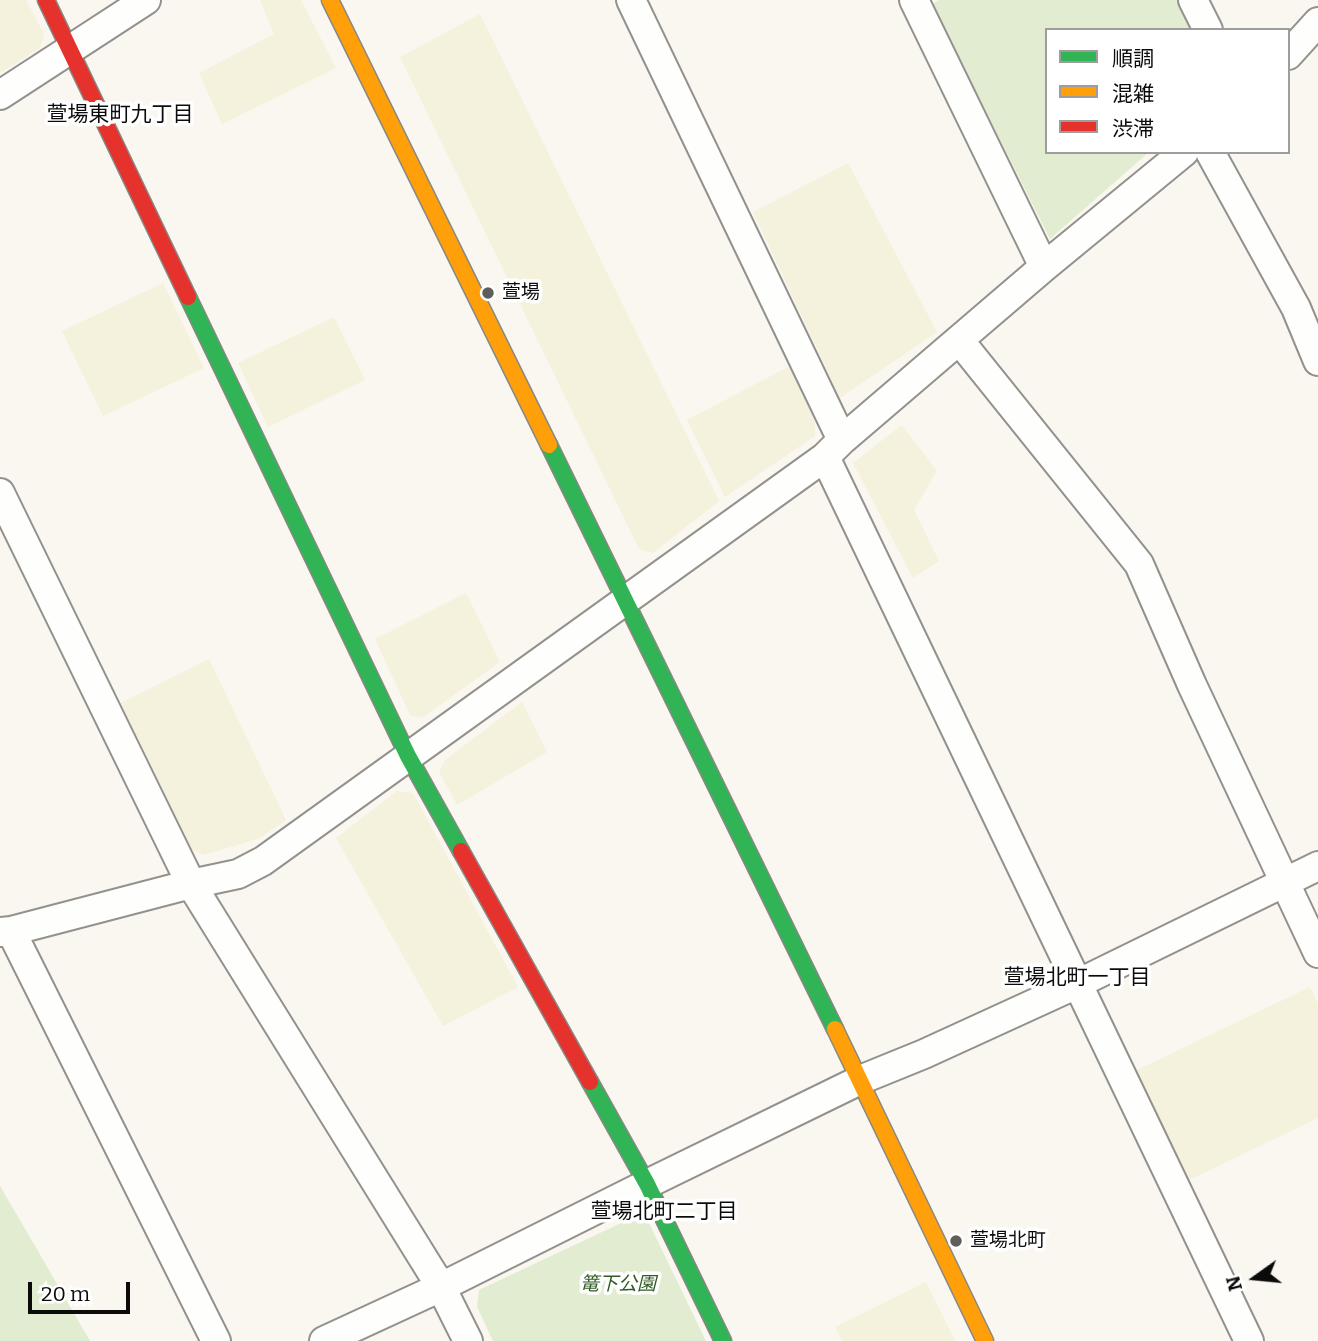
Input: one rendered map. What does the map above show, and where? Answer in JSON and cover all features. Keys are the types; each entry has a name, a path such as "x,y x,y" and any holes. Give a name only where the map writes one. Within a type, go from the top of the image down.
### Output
{"street":[{"path":"46,0 408,756 647,1184 723,1341"},
{"path":"0,94 146,0"},
{"path":"330,0 860,1080 985,1341"},
{"path":"631,0 1077,984 1249,1341"},
{"path":"914,0 1044,267"},
{"path":"1193,0 1207,28"},
{"path":"1290,53 1318,22"},
{"path":"216,1341 5,932 238,874 263,861 833,449 1044,267 1182,154"},
{"path":"1211,154 1290,296 1313,330 1318,362"},
{"path":"959,340 1139,564 1192,685 1318,953"},
{"path":"0,493 191,884 441,1287 468,1341"},
{"path":"324,1341 441,1287 860,1080 924,1054 1077,984 1318,866"}],"shaded area":[{"path":"0,0 26,0 44,34 40,48 0,73"},
{"path":"260,0 301,0 336,68 222,124 199,73 274,34"},
{"path":"480,14 719,501 653,553 639,549 400,57"},
{"path":"848,163 937,332 840,398 753,212"},
{"path":"163,283 204,368 103,416 62,331"},
{"path":"334,317 365,380 268,427 238,363"},
{"path":"790,366 815,423 815,436 725,497 687,420"},
{"path":"902,425 937,471 914,510 939,561 913,578 853,463"},
{"path":"466,593 500,662 422,718 410,715 375,639"},
{"path":"209,659 286,820 260,838 204,855 192,850 121,703"},
{"path":"522,702 547,752 457,805 439,772 445,760"},
{"path":"397,791 413,793 518,987 443,1026 336,838"},
{"path":"1310,987 1318,1004 1318,1118 1187,1181 1135,1071"},
{"path":"926,1282 955,1341 842,1341 835,1327"}],"green space":[{"path":"939,0 1177,0 1190,28 1045,28 1045,154 1147,154 1050,239 932,4"},
{"path":"0,1186 31,1239 90,1341 0,1341"},
{"name":"篭下公園","path":"634,1217 646,1217 706,1341 493,1341 477,1307 479,1290"}],"traffic: fast":[{"path":"188,297 408,756 461,851"},
{"path":"549,445 835,1029"},
{"path":"590,1082 647,1184 723,1341"}],"traffic: slow":[{"path":"330,0 549,445"},
{"path":"835,1029 985,1341"}],"traffic: jam":[{"path":"46,0 188,297"},
{"path":"461,851 590,1082"}],"place":[{"name":"萱場","path":"488,293"},
{"name":"萱場北町","path":"956,1241"}],"district":[{"name":"萱場東町九丁目","path":"120,115"},
{"name":"萱場北町一丁目","path":"1077,978"},
{"name":"萱場北町二丁目","path":"664,1212"}]}
